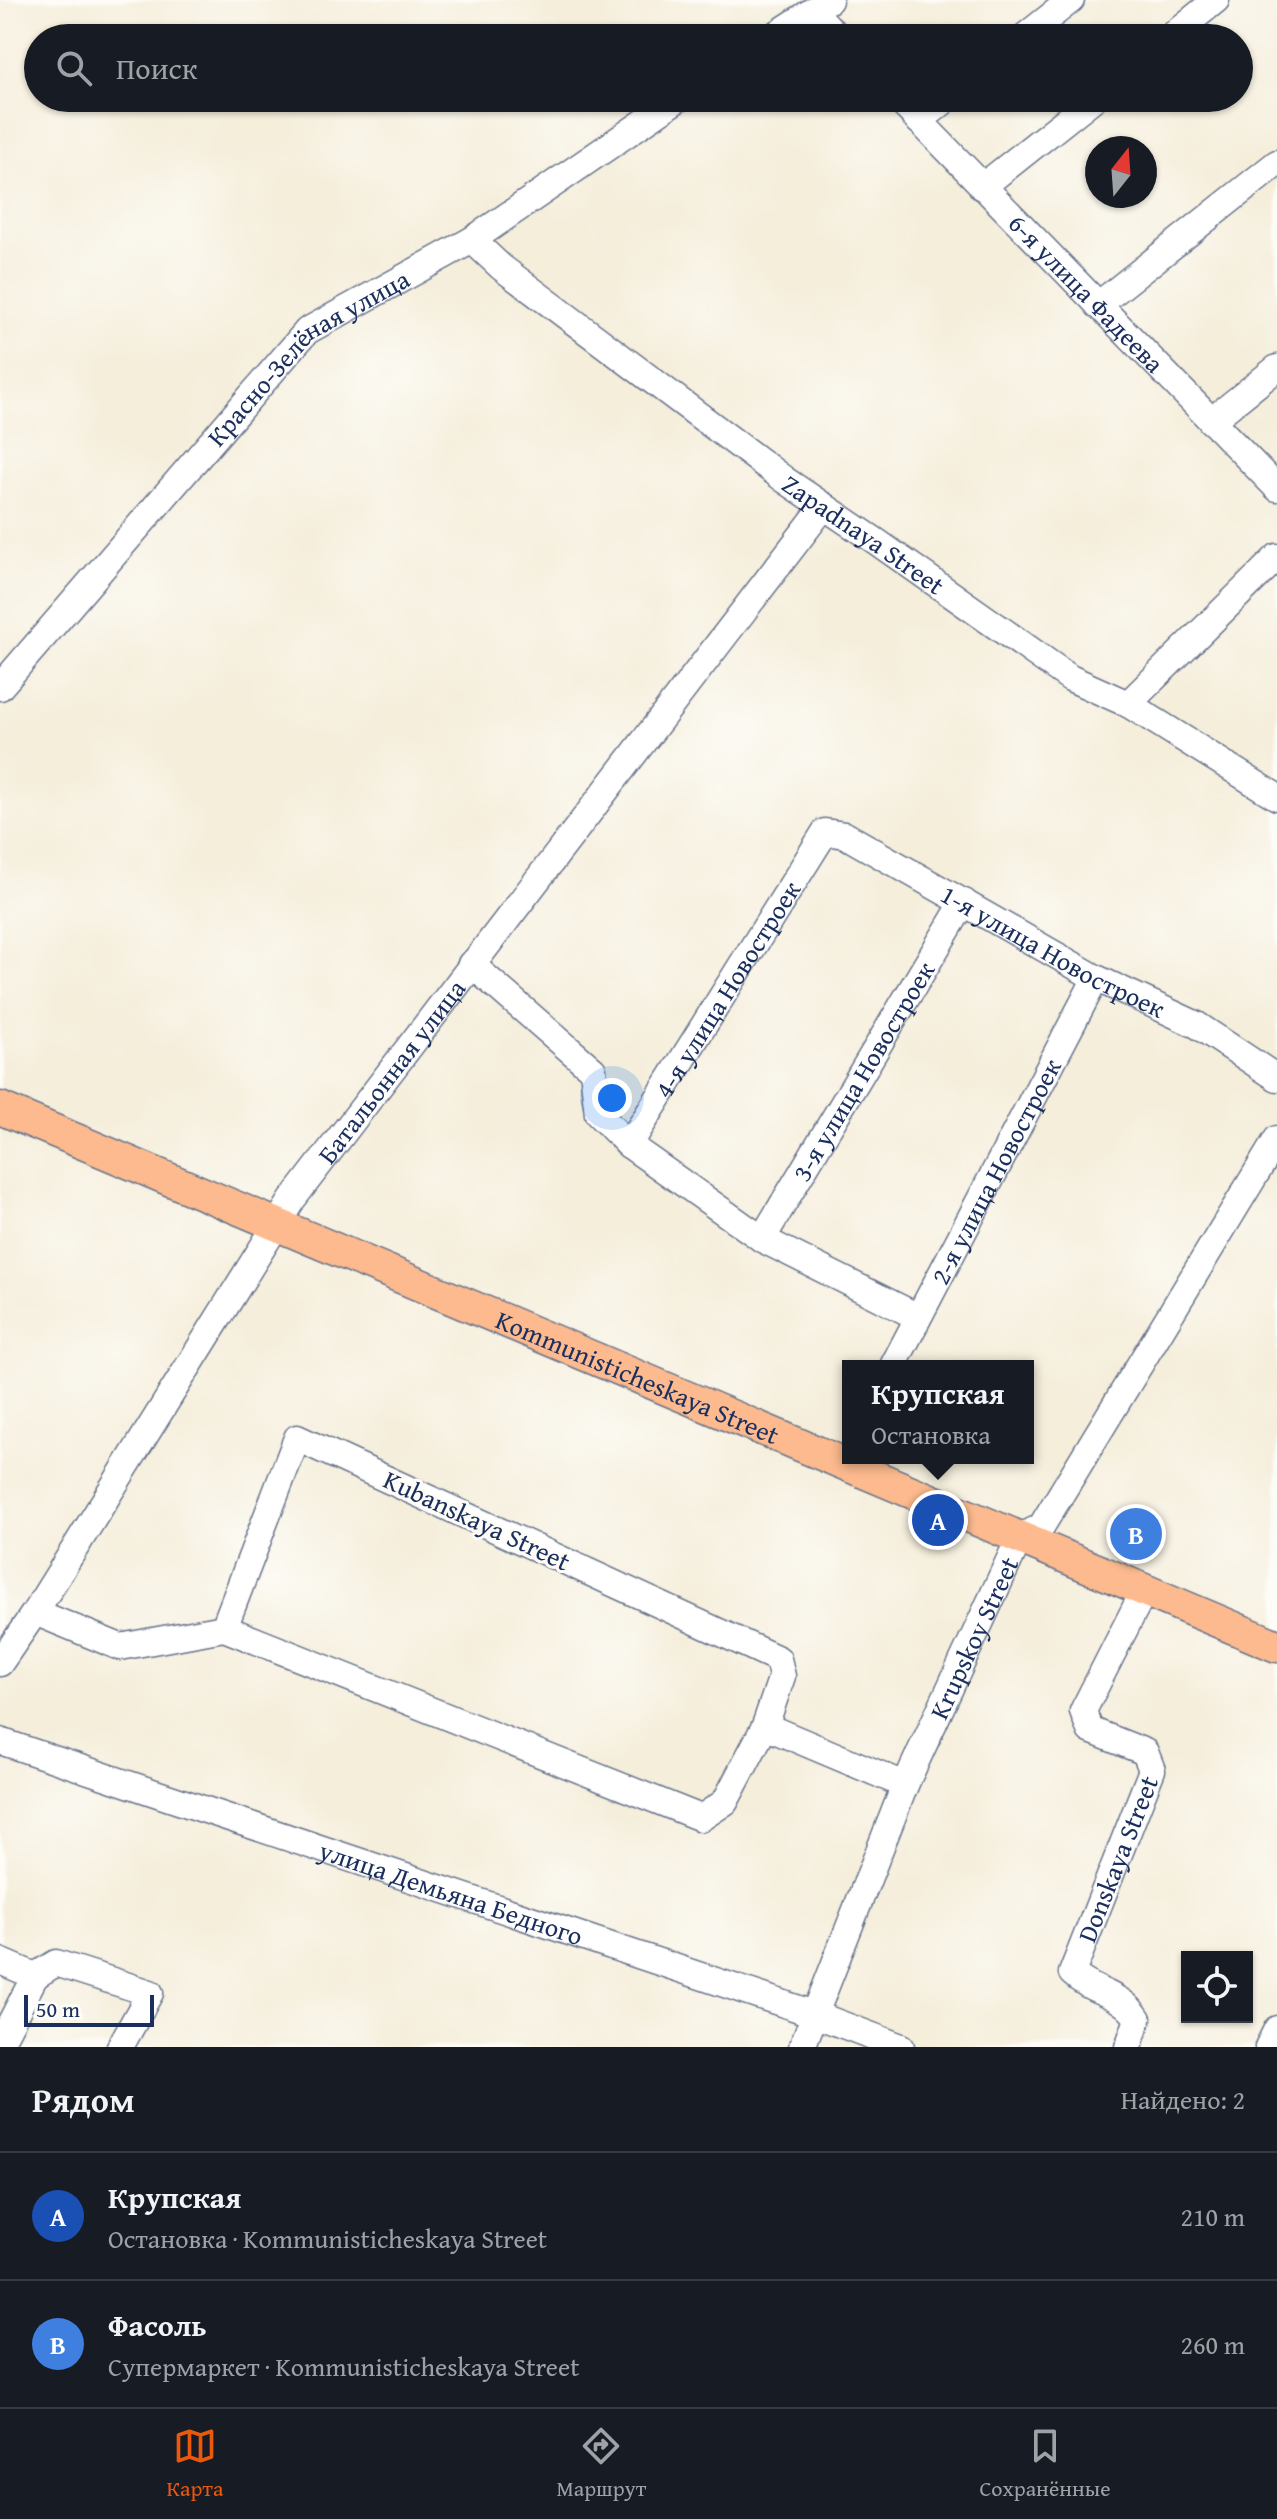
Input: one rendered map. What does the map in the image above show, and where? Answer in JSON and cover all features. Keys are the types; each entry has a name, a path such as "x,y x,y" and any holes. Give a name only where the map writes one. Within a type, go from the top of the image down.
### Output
{"main road":[{"name":"Kommunisticheskaya Street","path":"0,1108 275,1225 842,1456"},
{"name":"Kommunisticheskaya Street","path":"859,1464 1020,1537 1277,1646"}],"street":[{"path":"1041,24 1071,0"},
{"path":"1186,24 1216,0"},
{"path":"792,24 821,5 831,24"},
{"name":"Красно-Зелёная улица","path":"0,687 307,331 472,240 659,112"},
{"name":"6-я улица Фадеева","path":"910,112 1277,488"},
{"path":"919,121 930,112"},
{"path":"982,187 1076,112"},
{"path":"1098,305 1277,163"},
{"name":"Zapadnaya Street","path":"472,240 501,267 785,480 1070,678 1128,704 1277,797"},
{"path":"1211,421 1277,368"},
{"name":"Батальонная улица","path":"0,1663 35,1612 275,1225 471,964 824,506"},
{"path":"1128,704 1277,557"},
{"name":"1-я улица Новостроек","path":"825,832 845,835 1096,978 1197,1025 1277,1078"},
{"name":"4-я улица Новостроек","path":"629,1145 825,832"},
{"name":"3-я улица Новостроек","path":"762,1239 964,902"},
{"path":"471,964 593,1070 598,1114 629,1145 762,1239 918,1317"},
{"name":"2-я улица Новостроек","path":"896,1360 1096,978"},
{"name":"Krupskoy Street","path":"802,2047 905,1785 1020,1537 1041,1527 1277,1139"},
{"name":"Kubanskaya Street","path":"297,1438 778,1659 782,1676 765,1726 725,1802 701,1818 224,1628 297,1438"},
{"name":"Donskaya Street","path":"1128,2047 1138,2019 1129,2004 1083,1983 1072,1973 1152,1770 1145,1752 1090,1730 1083,1711 1145,1589"},
{"path":"35,1612 120,1647 224,1628"},
{"path":"765,1726 905,1785"},
{"name":"улица Демьяна Бедного","path":"0,1741 814,2014 901,2047"},
{"path":"0,1961 35,1976"},
{"path":"0,2043 35,1976 56,1963 150,1993 120,2047"},
{"path":"1268,2047 1277,2029"}],"place":[{"name":"Крупская","path":"938,1520"},
{"name":"Фасоль","path":"1136,1534"}]}
